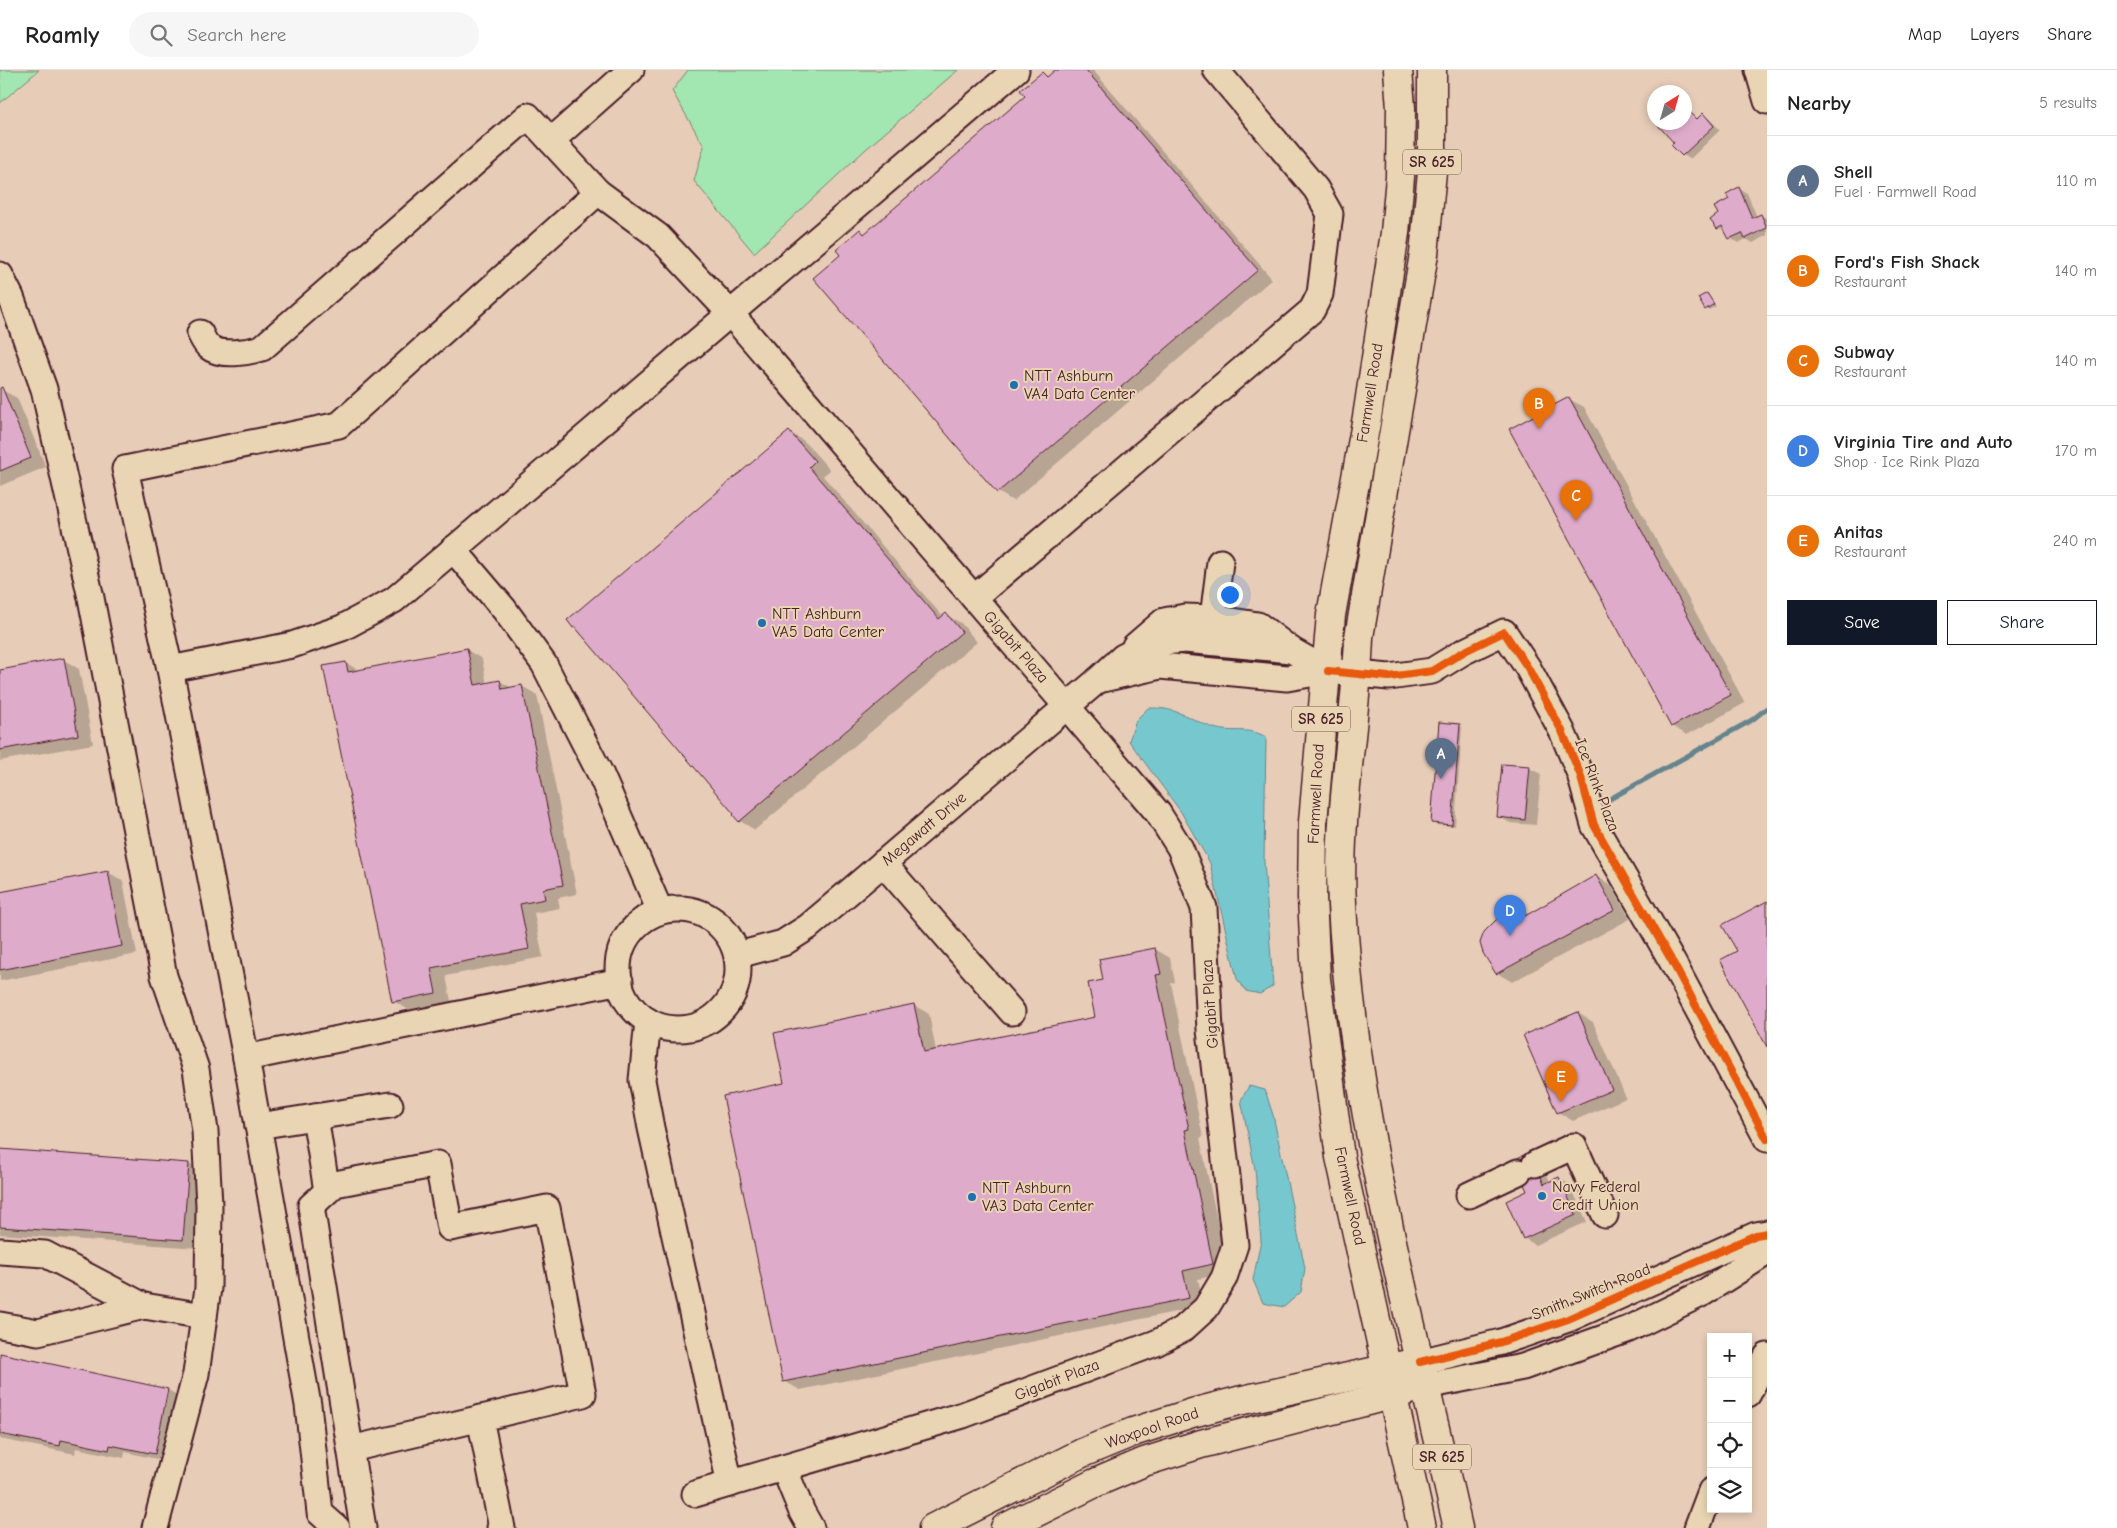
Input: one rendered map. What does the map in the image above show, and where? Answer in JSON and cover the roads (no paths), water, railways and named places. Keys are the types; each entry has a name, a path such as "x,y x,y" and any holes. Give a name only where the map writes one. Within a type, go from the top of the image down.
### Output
{"main road":[{"name":"Farmwell Road","path":"1386,1367 1340,1157 1316,979 1312,897 1313,822 1318,747 1328,671 1331,615 1367,417 1395,233 1400,177 1401,108 1398,70"},
{"name":"Farmwell Road","path":"1423,1374 1368,1131 1346,970 1342,901 1344,824 1352,709 1358,673 1359,637 1424,254 1432,172 1432,70"},
{"name":"Waxpool Road","path":"933,1528 1082,1454 1133,1432 1201,1411 1386,1367 1423,1374"},
{"name":"SR 625","path":"1386,1367 1422,1528"},
{"name":"Waxpool Road","path":"1005,1528 1095,1483 1144,1462 1201,1444 1392,1394 1423,1374"},
{"name":"SR 625","path":"1423,1374 1458,1528"}],"street":[{"path":"550,141 631,70"},
{"path":"170,669 292,644 342,628 394,600 1016,70"},
{"path":"974,598 1312,310 1320,294 1330,214 1316,189 1216,70"},
{"path":"1758,70 1767,101"},
{"name":"Gigabit Plaza","path":"200,333 209,348 217,350 243,354 262,348 528,116 598,192 658,236 730,313 1068,706 1158,814 1180,848 1204,908 1210,1030 1235,1245 1224,1278 1206,1308 1183,1329 1156,1343 964,1415 695,1494"},
{"path":"337,1528 320,1513 308,1405 246,1058 170,669 126,469 338,425 598,192"},
{"path":"0,275 11,297 44,389 91,598 164,976 196,1069 205,1131 209,1205 208,1288 196,1374 155,1528"},
{"path":"453,549 504,609 544,664 601,775 660,910"},
{"path":"1207,670 1220,562"},
{"path":"1123,657 1164,621 1185,617 1213,618 1258,625 1291,650 1328,671"},
{"name":"Ice Rink Plaza","path":"1328,671 1389,677 1432,671 1463,652 1504,632 1528,668 1562,731 1580,774 1594,825 1673,963 1767,1139"},
{"path":"1123,657 1151,643 1185,640 1291,650"},
{"name":"Megawatt Drive","path":"738,955 782,943 808,927 1123,657"},
{"path":"1098,680 1160,666 1287,678 1328,671"},
{"path":"883,863 1012,1012"},
{"path":"680,908 700,912 717,922 730,937 738,955 739,976 734,995 722,1011 706,1023 687,1029 667,1028 648,1021 632,1009 622,991 617,972 620,952 628,934 642,920 660,910 680,908"},
{"path":"246,1058 620,982"},
{"path":"648,1021 642,1080 730,1484"},
{"path":"258,1126 390,1105"},
{"path":"315,1117 327,1191"},
{"path":"1469,1195 1574,1146 1605,1215"},
{"path":"351,1449 583,1394 546,1208 450,1228 438,1164 335,1184 311,1206 363,1528"},
{"name":"Smith Switch Road","path":"1423,1374 1500,1342 1568,1319 1756,1235 1767,1233"},
{"path":"0,1251 45,1254 144,1306 204,1316"},
{"path":"1423,1374 1523,1367 1629,1329 1703,1293 1767,1252"},
{"path":"0,1325 38,1332 144,1306"},
{"path":"1752,1386 1767,1356"},
{"path":"480,1418 502,1528 500,1528"},
{"path":"784,1468 802,1512 811,1528"},
{"path":"1697,1528 1707,1502"}],"water":[{"path":"1148,708 1167,709 1221,730 1246,731 1266,737 1264,862 1273,986 1260,994 1246,991 1237,979 1210,863 1181,812 1129,741 1136,720"},
{"path":"1249,1086 1265,1090 1273,1115 1305,1268 1301,1292 1284,1307 1263,1303 1253,1280 1261,1240 1255,1169 1241,1100"}],"waterway":[{"path":"1608,800 1752,720 1767,708"}],"place":[{"name":"NTT Ashburn VA4 Data Center","path":"1014,385"},
{"name":"Ford's Fish Shack","path":"1539,429"},
{"name":"Subway","path":"1576,521"},
{"name":"NTT Ashburn VA5 Data Center","path":"762,623"},
{"name":"Shell","path":"1441,779"},
{"name":"Virginia Tire and Auto","path":"1510,936"},
{"name":"Anitas","path":"1561,1102"},
{"name":"Navy Federal Credit Union","path":"1542,1196"},
{"name":"NTT Ashburn VA3 Data Center","path":"972,1197"}]}
